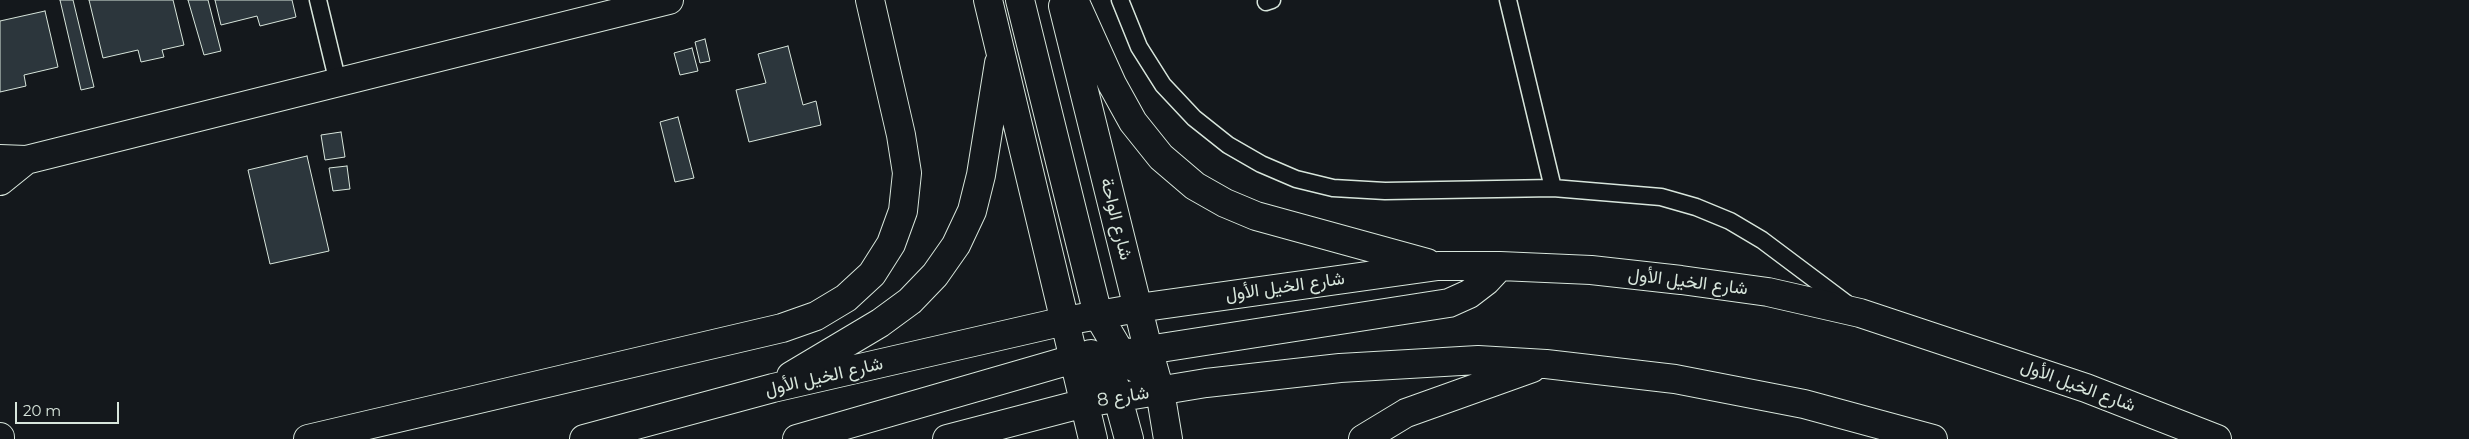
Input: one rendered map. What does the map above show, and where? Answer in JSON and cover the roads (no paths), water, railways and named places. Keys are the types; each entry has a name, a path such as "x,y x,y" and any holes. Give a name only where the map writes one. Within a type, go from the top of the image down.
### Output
{"main road":[{"path":"0,181 13,160 338,83 669,0"},
{"path":"988,0 1093,439"},
{"path":"1020,0 1098,315 1118,351 1118,398 1129,439"},
{"name":"شارع الواحة","path":"1062,0 1138,308 1118,351 1160,391 1168,439"},
{"path":"1074,0 1112,84 1134,122 1161,157 1195,186 1225,203 1256,216 1438,266"},
{"path":"308,439 782,328 816,316 846,298 872,274 891,244 903,211 907,173 901,135 866,5"},
{"path":"773,388 880,323 910,301 935,275 956,245 972,211 981,175 1001,51"},
{"name":"شارع الخيل الأول","path":"1138,308 1438,266 1500,266 1591,270 1700,283 1768,292 1860,313 2086,388 2217,439"},
{"path":"797,439 1075,361 1118,351 1449,303 1469,294 1486,281 1500,266"},
{"path":"1065,321 1138,308"},
{"path":"1065,321 1079,327 1118,351"},
{"name":"شارع الخيل الأول","path":"584,439 773,388 1065,321"},
{"path":"1085,404 1092,380 1118,351"},
{"path":"1160,391 1206,383 1393,364 1478,360 1546,364 1676,379 1804,404 1933,439"},
{"path":"1364,439 1406,413 1546,364"},
{"name":"شارع 8","path":"1085,404 1160,391"},
{"path":"948,439 1085,404"}],"lane":[{"path":"318,0 338,83"},
{"path":"1120,0 1139,48 1163,85 1194,118 1228,145 1261,164 1296,178 1333,188 1384,191 1553,188 1661,197 1696,207 1730,221 1762,240 1860,313"},
{"path":"1508,0 1553,188"}]}
